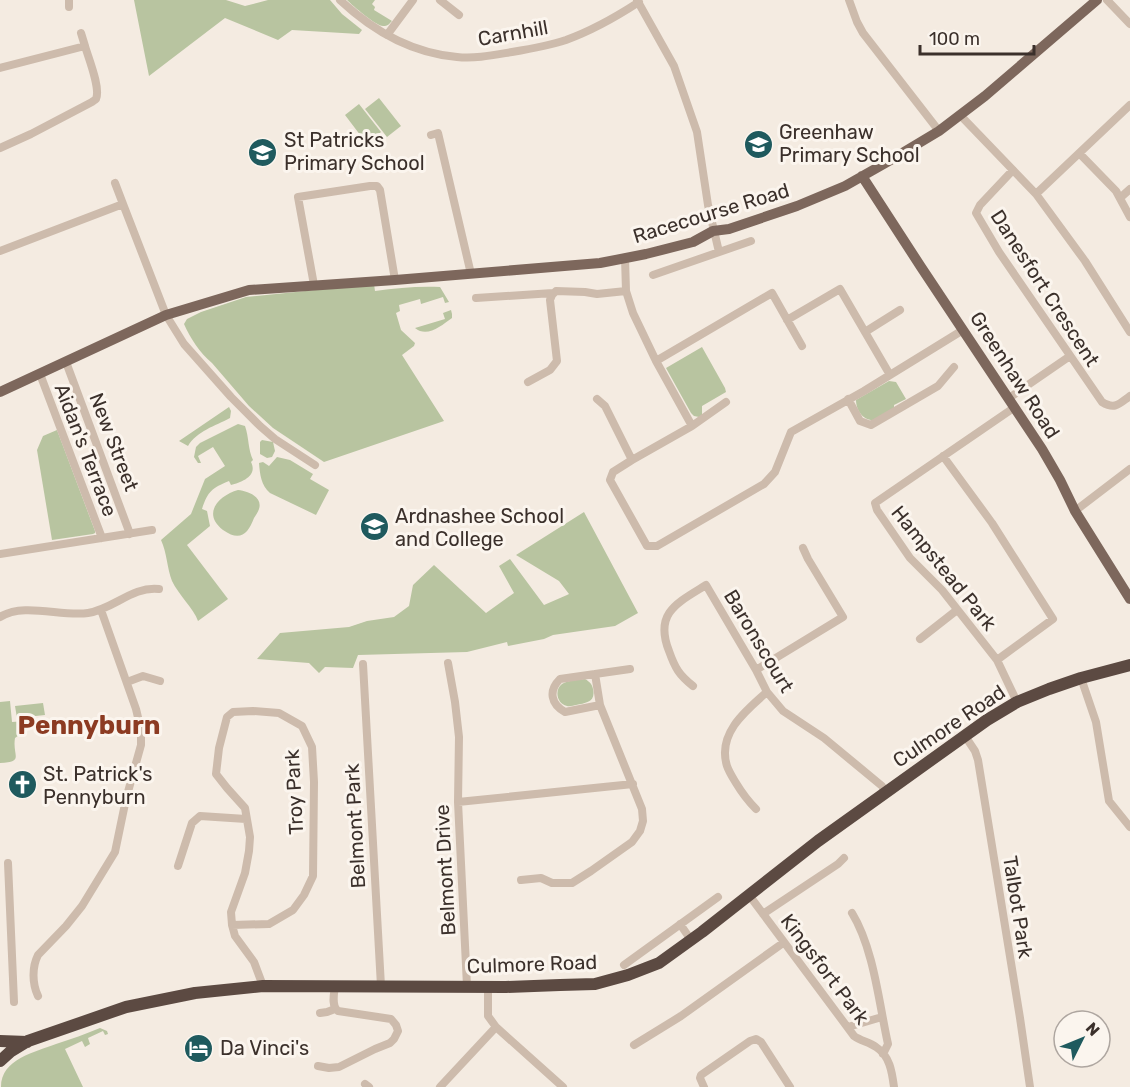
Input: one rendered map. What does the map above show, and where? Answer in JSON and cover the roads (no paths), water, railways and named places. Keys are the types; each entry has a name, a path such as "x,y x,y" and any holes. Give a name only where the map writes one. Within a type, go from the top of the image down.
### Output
{"highway":[{"name":"Culmore Road","path":"0,1061 28,1041 126,1007 195,993 263,986 488,987 595,984 628,975 659,963 818,840 987,720 1017,702 1081,678 1130,665"},
{"name":"Culmore Road","path":"0,1041 28,1041"}],"main road":[{"name":"Racecourse Road","path":"0,392 166,315 249,290 569,266 625,258 693,242 713,231 729,230 797,206 845,186 939,131 985,96 1097,0"},
{"name":"Greenhaw Road","path":"862,176 1012,402 1060,480 1075,511 1130,599"}],"street":[{"name":"Carnhill","path":"340,0 370,25 387,35 425,52 459,58 486,56 565,40 603,23 638,1 674,66 697,132 705,190 719,252"},
{"path":"387,35 413,0"},
{"name":"Carnhill","path":"440,0 459,15"},
{"path":"849,0 863,33 939,131"},
{"path":"1107,0 1130,24"},
{"path":"0,147 32,134 96,99 97,91 81,33"},
{"path":"0,68 85,46"},
{"path":"1036,194 1130,105"},
{"path":"960,115 1036,194 1085,261 1130,332"},
{"path":"431,135 438,133 471,273"},
{"path":"1079,153 1116,191 1130,217"},
{"name":"Danesfort Crescent","path":"1013,170 980,205 976,213 999,252 1102,402 1115,407 1130,396"},
{"path":"115,183 166,315 184,344 252,419 275,439 315,465"},
{"path":"314,285 298,197 370,186 377,186 380,190 395,280"},
{"path":"1120,198 1130,189"},
{"path":"0,251 123,204"},
{"path":"653,275 751,241"},
{"path":"625,258 626,291 633,313 656,361 692,426"},
{"path":"787,320 840,289 890,375"},
{"path":"476,298 556,291 597,294 626,291"},
{"path":"528,382 550,370 557,361 550,300 553,293"},
{"path":"656,361 772,293 802,346"},
{"path":"865,332 900,310"},
{"path":"726,402 692,426 613,472 610,480 647,546 657,546 764,484 775,472 791,432 963,330"},
{"name":"Hampstead Park","path":"1017,702 997,660 942,590 910,558 877,510 875,503 943,456 1070,356"},
{"name":"New Street","path":"66,362 130,534"},
{"path":"848,399 860,421 871,425 938,386 954,367"},
{"name":"Aidan's Terrace","path":"40,374 102,538"},
{"path":"597,399 605,406 632,460"},
{"name":"Hampstead Park","path":"943,456 992,523 1053,619 997,660"},
{"path":"1075,511 1130,469"},
{"path":"0,554 152,530"},
{"path":"756,670 843,618 803,548"},
{"name":"Baronscourt","path":"693,686 681,677 673,661 664,638 664,627 675,605 706,585 767,692 783,711 824,738 882,786 885,793"},
{"path":"0,617 32,610 69,614 89,613 101,610 147,588 159,589"},
{"path":"38,996 34,989 33,976 38,955 82,906 115,852 126,799 141,745 139,719 101,610"},
{"path":"920,639 957,610"},
{"name":"Belmont Drive","path":"448,663 455,702 459,751 458,802 467,986"},
{"name":"Belmont Park","path":"363,664 381,986"},
{"path":"600,705 565,712 557,707 552,690 560,679 630,669"},
{"path":"522,880 541,878 552,883 572,883 632,842 640,831 643,820 642,809 600,705 595,674"},
{"path":"127,682 143,676 160,681"},
{"path":"1081,678 1096,722 1109,801 1130,826"},
{"path":"756,809 746,800 728,768 725,754 727,739 737,719 767,692"},
{"name":"Troy Park","path":"233,712 279,713 302,726 312,747 313,876 304,895 293,910 269,924 232,925 231,912 245,873 250,837 245,808 216,774 219,748 227,717 233,712"},
{"name":"Talbot Park","path":"965,736 978,760 1030,1087"},
{"path":"458,802 633,784"},
{"path":"178,866 192,823 200,816 246,819"},
{"path":"763,914 844,858"},
{"path":"8,863 14,1002"},
{"name":"Kingsfort Park","path":"749,895 854,1036 860,1041 877,1047 883,1054"},
{"path":"624,965 718,897"},
{"path":"852,913 866,945 888,1044 883,1054 891,1068 894,1087"},
{"path":"680,924 691,940"},
{"path":"232,925 235,936 254,962 263,986"},
{"path":"0,942 11,941"},
{"path":"634,1045 681,1016 783,942"},
{"path":"334,1009 335,986"},
{"path":"488,987 488,1016 496,1027 563,1087"},
{"path":"318,1066 339,1067 390,1043 398,1032 396,1024 391,1019 334,1009 320,1012"},
{"path":"848,1027 882,1017"},
{"path":"440,1087 496,1027"},
{"path":"704,1087 701,1075 756,1039 761,1042 790,1087"}],"place":[{"name":"Greenhaw Primary School","path":"758,144"},
{"name":"St Patricks Primary School","path":"263,152"},
{"name":"Ardnashee School and College","path":"374,527"},
{"name":"St. Patrick's Pennyburn","path":"22,785"},
{"name":"Da Vinci's","path":"199,1048"}],"district":[{"name":"Pennyburn","path":"89,725"}]}
